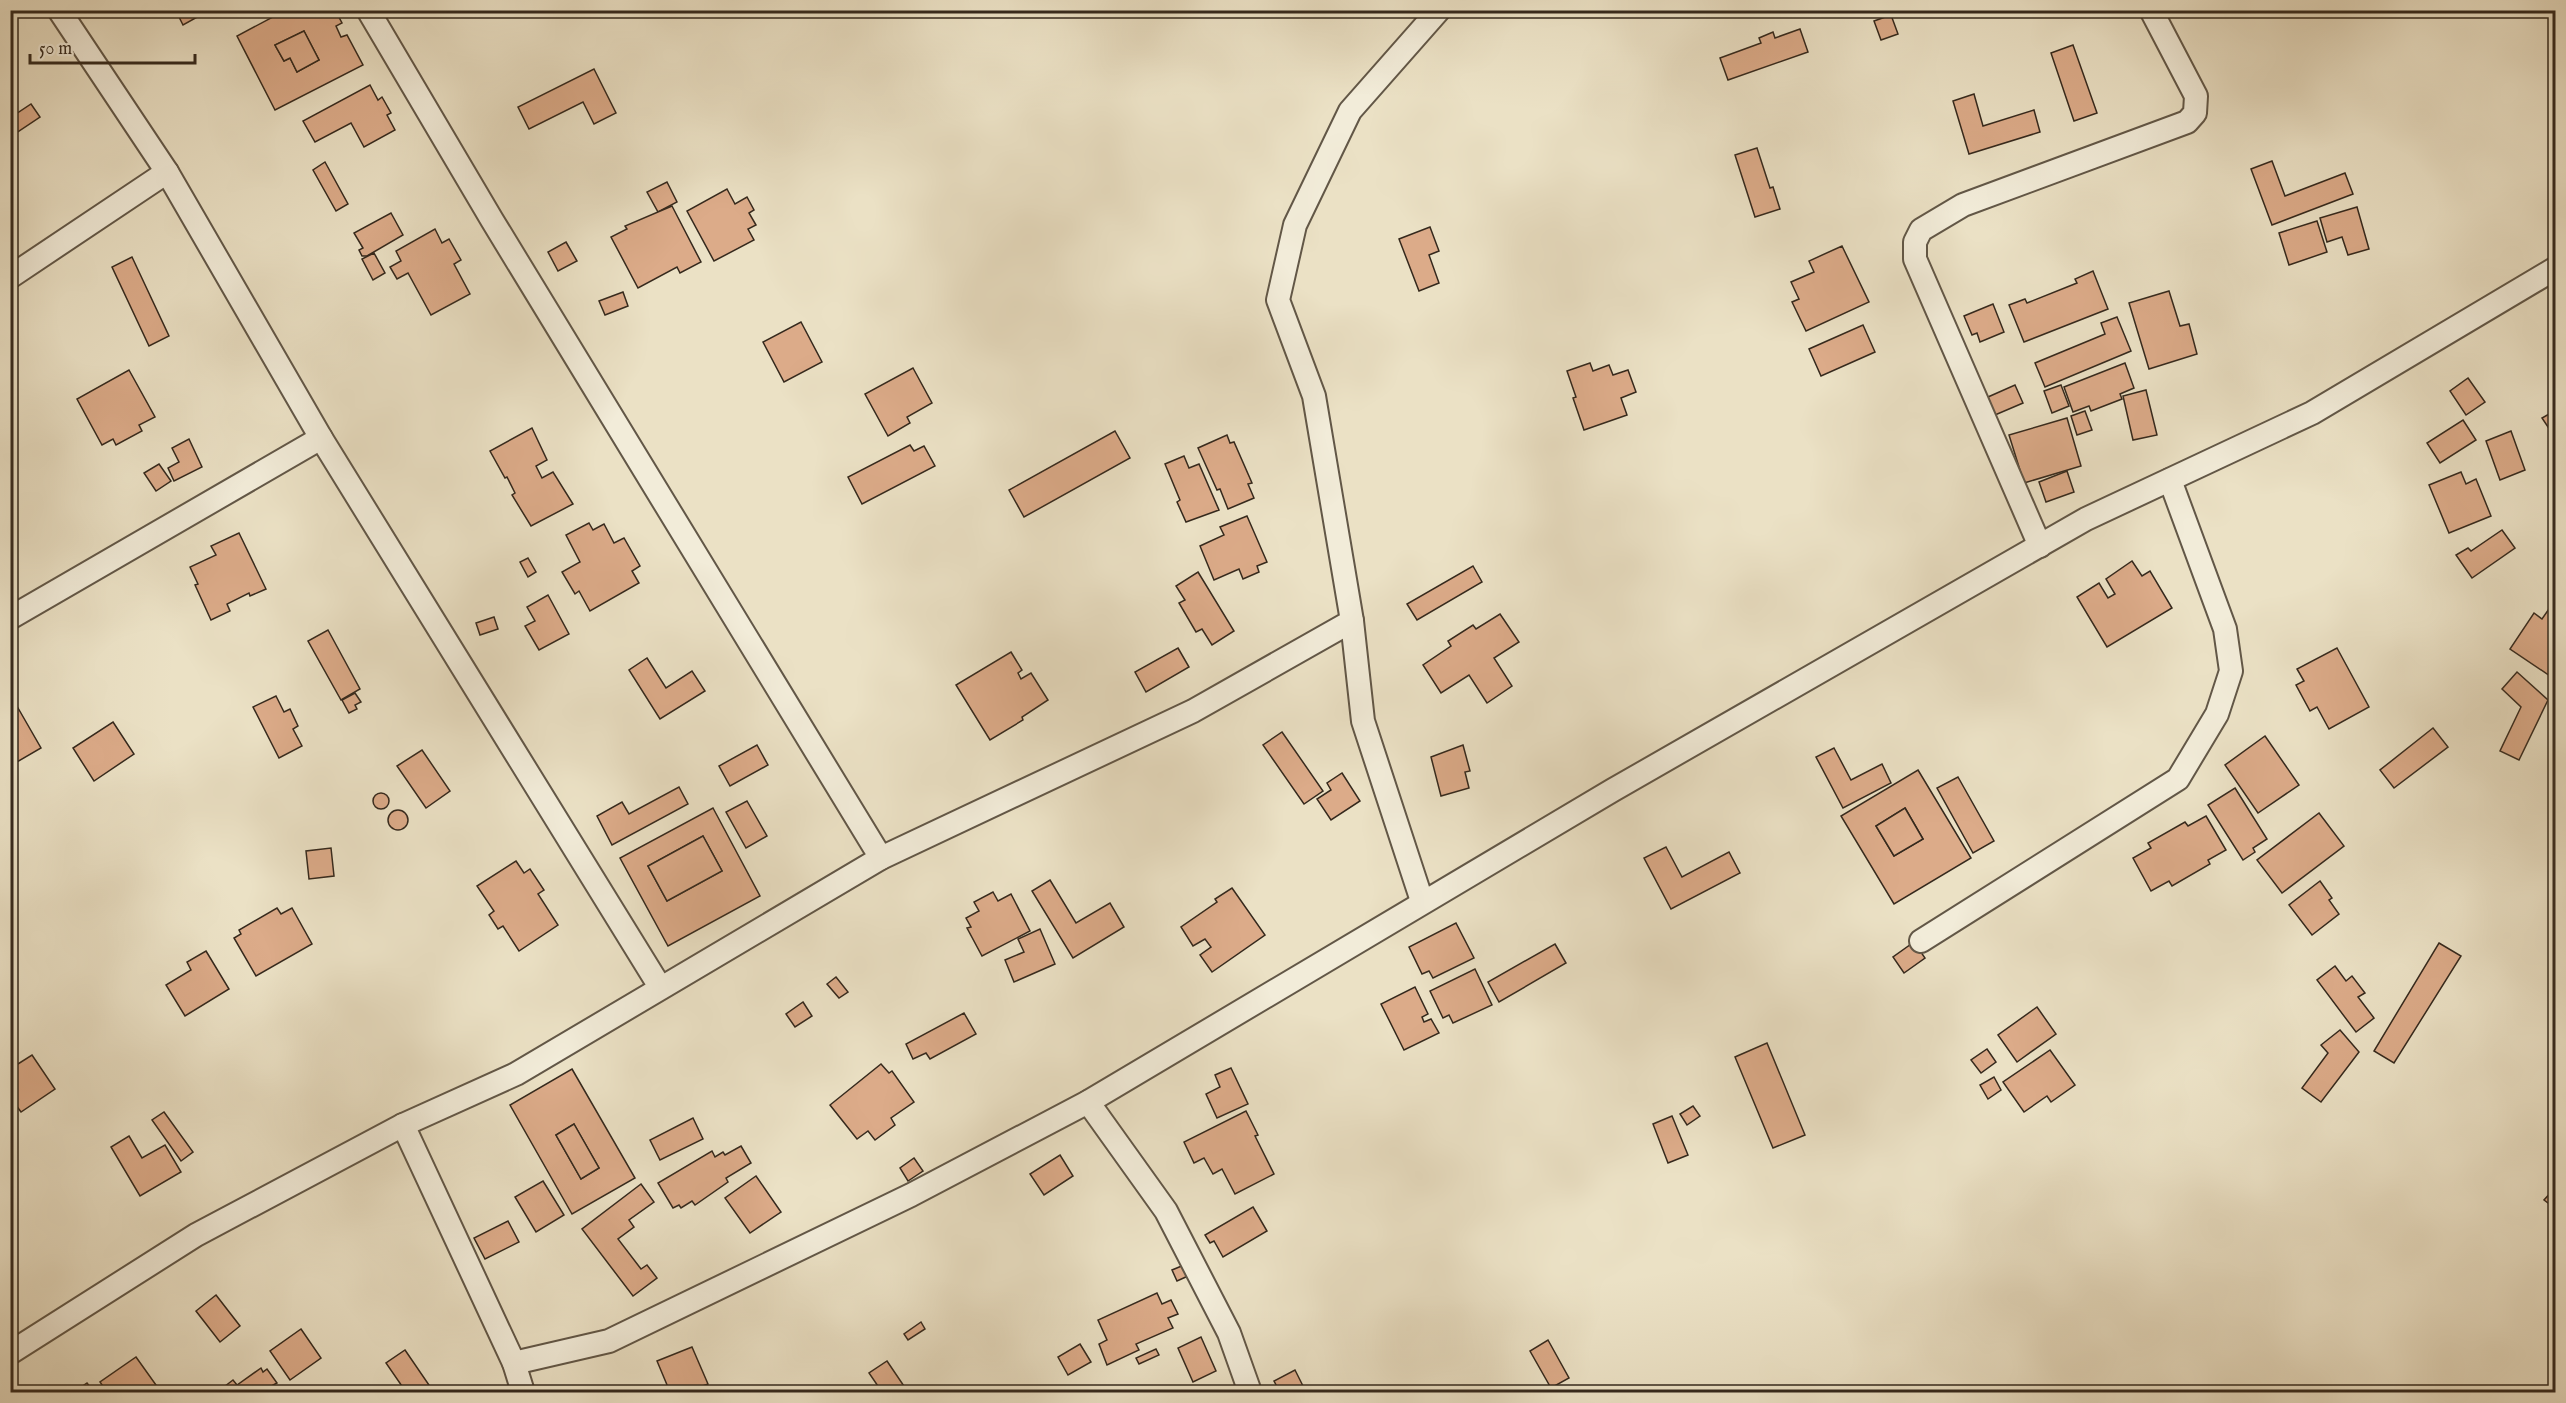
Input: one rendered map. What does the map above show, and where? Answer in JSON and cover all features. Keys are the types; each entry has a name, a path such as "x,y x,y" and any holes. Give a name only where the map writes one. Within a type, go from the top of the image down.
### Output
{"street":[{"path":"59,10 167,172 321,438 660,987"},
{"path":"368,10 492,220 881,858"},
{"path":"1422,901 1363,721 1352,621 1314,396 1278,300 1295,225 1350,111 1439,10"},
{"path":"2040,546 1915,259 1915,242 1922,230 1963,205 2187,122 2195,114 2196,96 2151,10"},
{"path":"10,277 167,172"},
{"path":"514,1363 609,1341 911,1195 1088,1102 1422,901 2086,519 2312,413 2556,268"},
{"path":"10,618 321,438"},
{"path":"1921,941 2178,778 2217,714 2231,671 2225,629 2170,480"},
{"path":"10,1353 196,1235 403,1125 516,1074 881,858 1193,711 1352,621"},
{"path":"1088,1102 1166,1211 1229,1333 1250,1392"},
{"path":"403,1125 514,1363 523,1392"}],"building":[{"path":"170,10 210,10 183,25 176,11 172,13"},
{"path":"286,10 335,10 342,23 336,26 341,37 347,35 363,65 275,110 237,36","holes":["304,31 319,60 297,72 290,58 284,61 275,45"]},
{"path":"1891,15 1898,34 1881,40 1874,21"},
{"path":"1800,29 1808,52 1728,80 1720,58 1761,43 1759,38 1773,32 1775,38"},
{"path":"304,31 319,60 297,72 290,58 284,61 275,45"},
{"path":"2073,45 2097,113 2074,121 2051,53"},
{"path":"594,69 616,113 594,124 583,102 529,129 518,107"},
{"path":"370,85 378,100 382,97 391,113 387,115 395,130 364,147 351,123 315,142 303,121"},
{"path":"1974,94 1983,126 2034,110 2040,132 1969,154 1953,101"},
{"path":"31,104 40,117 10,137 10,118"},
{"path":"1757,148 1770,188 1773,187 1780,209 1755,217 1735,155"},
{"path":"2272,161 2285,196 2345,173 2353,194 2272,225 2251,169"},
{"path":"325,162 348,204 336,211 313,170"},
{"path":"667,182 677,202 658,212 647,192"},
{"path":"727,189 735,204 747,197 754,210 749,213 756,225 748,229 754,240 714,261 687,211"},
{"path":"672,206 701,262 680,273 677,267 638,288 611,237 627,229 625,226"},
{"path":"2357,207 2369,249 2348,255 2342,237 2327,242 2320,218"},
{"path":"391,213 403,235 367,256 362,256 359,250 363,248 354,233"},
{"path":"2317,221 2327,252 2289,265 2279,233"},
{"path":"1430,227 1439,251 1429,255 1439,283 1419,291 1399,239"},
{"path":"435,229 442,243 449,239 461,260 454,264 470,294 431,315 408,273 397,279 390,267 401,261 396,251"},
{"path":"566,242 577,261 558,271 548,252"},
{"path":"1842,246 1869,302 1806,331 1792,302 1799,299 1791,282 1814,272 1809,261"},
{"path":"374,253 385,273 373,280 362,259"},
{"path":"132,257 169,336 149,346 112,267"},
{"path":"2093,271 2108,309 2024,342 2009,305 2025,299 2027,303 2077,283 2075,279"},
{"path":"2169,291 2180,326 2189,324 2197,354 2149,369 2129,303"},
{"path":"623,292 628,306 605,315 599,301"},
{"path":"1993,304 2004,332 1980,342 1977,333 1972,335 1964,316"},
{"path":"2117,317 2131,351 2045,387 2035,363 2105,334 2101,323"},
{"path":"801,322 822,362 784,382 763,342"},
{"path":"1863,325 1875,352 1821,376 1809,349"},
{"path":"1590,363 1593,371 1609,365 1613,375 1628,370 1636,392 1621,398 1627,415 1584,430 1567,371"},
{"path":"2125,363 2134,388 2120,394 2122,399 2091,411 2089,406 2073,412 2064,387"},
{"path":"913,368 932,403 907,417 910,423 888,436 865,394"},
{"path":"129,370 155,417 139,425 142,431 116,445 113,439 102,445 77,399"},
{"path":"2468,378 2485,402 2466,415 2450,391"},
{"path":"2015,385 2023,403 1995,415 1988,397"},
{"path":"2061,385 2069,406 2052,413 2044,391"},
{"path":"2146,390 2157,435 2133,440 2123,396"},
{"path":"2556,410 2556,439 2542,418"},
{"path":"2085,411 2092,430 2077,435 2071,416"},
{"path":"2067,418 2081,466 2024,483 2009,435"},
{"path":"2463,420 2476,440 2440,463 2427,443"},
{"path":"532,428 547,460 536,466 542,478 553,472 573,504 531,526 512,495 515,493 507,477 505,478 490,451"},
{"path":"1115,431 1130,458 1024,517 1009,490"},
{"path":"2511,431 2525,470 2500,480 2486,441"},
{"path":"1227,435 1230,443 1234,442 1252,483 1248,484 1254,498 1228,509 1198,448"},
{"path":"189,439 202,467 174,481 168,468 179,462 172,448"},
{"path":"910,445 914,451 924,446 935,466 862,504 848,477"},
{"path":"1184,456 1189,468 1199,464 1219,510 1186,522 1177,502 1180,500 1165,464"},
{"path":"159,464 171,481 156,491 144,473"},
{"path":"2067,471 2074,492 2046,502 2039,482"},
{"path":"2461,472 2466,484 2476,479 2491,516 2449,533 2429,485"},
{"path":"1247,516 1267,562 1257,566 1259,572 1243,579 1239,569 1214,580 1200,546 1224,535 1220,527"},
{"path":"589,523 593,530 604,524 614,543 624,538 640,566 632,571 639,583 590,611 579,591 575,594 562,572 580,562 566,535"},
{"path":"2502,530 2515,548 2472,578 2456,555 2468,548 2471,551"},
{"path":"239,533 266,589 250,596 249,593 227,604 230,611 211,620 195,585 198,584 190,567 216,555 211,546"},
{"path":"528,558 536,572 528,577 520,562"},
{"path":"2132,561 2142,576 2150,571 2172,608 2107,647 2077,597 2099,583 2108,598 2115,594 2106,579"},
{"path":"1473,566 1482,582 1417,620 1407,604"},
{"path":"1198,572 1234,631 1212,645 1202,629 1196,632 1179,603 1185,600 1176,586"},
{"path":"548,595 569,634 539,650 525,626 535,621 527,607"},
{"path":"2556,599 2556,680 2510,649 2534,613 2542,619"},
{"path":"1500,614 1519,642 1494,658 1512,686 1487,703 1469,675 1441,693 1423,665 1451,646 1448,641 1473,625 1476,629"},
{"path":"494,617 498,629 480,635 476,623"},
{"path":"328,630 360,689 341,700 308,641"},
{"path":"1178,648 1189,667 1146,692 1135,672"},
{"path":"2337,648 2369,707 2329,729 2317,707 2310,711 2296,685 2304,681 2297,669"},
{"path":"1011,652 1022,670 1018,673 1021,679 1031,673 1048,700 1022,717 1023,720 990,740 956,685"},
{"path":"647,658 666,688 692,671 705,691 660,719 629,670"},
{"path":"2517,672 2548,700 2519,760 2500,751 2521,707 2502,689"},
{"path":"355,693 361,702 355,705 357,709 349,713 342,700"},
{"path":"276,696 284,712 290,709 298,726 293,729 302,746 279,758 253,707"},
{"path":"14,701 41,748 10,766 10,703"},
{"path":"113,722 134,754 94,781 73,748"},
{"path":"2433,728 2448,747 2394,788 2380,770"},
{"path":"1282,732 1323,791 1304,804 1263,745"},
{"path":"2265,736 2299,785 2258,813 2225,765"},
{"path":"757,745 768,765 730,786 719,766"},
{"path":"1463,745 1470,771 1465,772 1469,788 1441,796 1431,757"},
{"path":"1834,748 1851,780 1882,764 1891,783 1843,808 1816,757"},
{"path":"422,750 450,791 426,808 397,766"},
{"path":"1918,770 1971,858 1894,904 1841,816","holes":["1905,808 1923,839 1894,856 1876,826"]},
{"path":"1342,773 1360,801 1331,820 1317,799 1331,790 1327,783"},
{"path":"1958,777 1994,841 1973,853 1937,788"},
{"path":"679,787 688,804 612,845 597,816 622,802 629,814"},
{"path":"2235,788 2267,839 2253,848 2255,852 2243,860 2208,805"},
{"path":"378,793 384,793 389,801 387,807 378,809 373,804 373,798"},
{"path":"747,801 767,836 746,848 726,812"},
{"path":"713,808 760,896 668,946 620,858","holes":["703,836 722,871 667,901 648,866"]},
{"path":"1905,808 1923,839 1894,856 1876,826"},
{"path":"398,810 405,813 408,820 405,827 398,830 391,827 388,820 391,813"},
{"path":"2319,813 2344,846 2282,893 2257,860"},
{"path":"2206,816 2226,850 2208,860 2210,864 2172,886 2169,881 2151,891 2133,858 2151,848 2148,843 2185,822 2188,826"},
{"path":"703,836 722,871 667,901 648,866"},
{"path":"1666,847 1682,877 1729,852 1740,873 1671,909 1644,858"},
{"path":"331,848 334,876 309,879 306,851"},
{"path":"516,861 524,873 530,869 544,890 538,894 558,925 519,951 503,926 498,929 489,915 494,911 477,886"},
{"path":"1050,880 1076,923 1110,903 1124,927 1073,958 1032,891"},
{"path":"2320,881 2332,898 2329,900 2339,914 2312,935 2289,905"},
{"path":"1232,888 1265,935 1212,972 1200,955 1211,947 1205,939 1193,946 1181,927 1217,902 1215,899"},
{"path":"993,892 998,901 1011,894 1030,931 982,956 967,928 971,927 966,918 979,911 974,902"},
{"path":"277,908 281,914 292,908 312,944 256,976 234,938 241,934 239,930"},
{"path":"1456,923 1474,958 1433,978 1429,971 1422,974 1409,947"},
{"path":"1040,929 1055,964 1014,982 1005,960 1024,952 1018,939"},
{"path":"1914,942 1925,958 1904,973 1893,957"},
{"path":"2439,943 2461,956 2394,1063 2374,1051"},
{"path":"1555,944 1566,963 1499,1002 1488,982"},
{"path":"206,951 229,989 185,1016 166,985 191,970 187,962"},
{"path":"2335,966 2346,981 2352,976 2365,993 2358,997 2374,1018 2356,1032 2317,980"},
{"path":"1475,969 1492,1005 1453,1023 1449,1015 1443,1018 1430,991"},
{"path":"836,977 848,992 839,998 827,984"},
{"path":"1415,987 1428,1014 1422,1017 1424,1022 1431,1019 1439,1033 1404,1050 1381,1004"},
{"path":"803,1002 812,1016 795,1027 786,1014"},
{"path":"2037,1007 2056,1034 2017,1062 1998,1035"},
{"path":"964,1013 976,1034 930,1059 926,1053 913,1059 906,1044"},
{"path":"2340,1030 2359,1052 2321,1102 2302,1088 2328,1053 2321,1045"},
{"path":"1767,1043 1805,1135 1773,1148 1735,1057"},
{"path":"1987,1049 1996,1062 1981,1073 1971,1060"},
{"path":"2050,1050 2075,1085 2051,1102 2047,1096 2024,1112 2003,1082"},
{"path":"32,1055 55,1089 21,1112 10,1097 10,1069"},
{"path":"881,1064 889,1073 892,1071 914,1102 891,1118 895,1125 875,1140 868,1131 857,1139 830,1105"},
{"path":"1231,1068 1248,1104 1217,1118 1206,1094 1220,1087 1215,1075"},
{"path":"572,1069 635,1178 572,1214 510,1105","holes":["574,1124 599,1168 581,1179 556,1135"]},
{"path":"1994,1077 2001,1090 1988,1099 1980,1085"},
{"path":"1693,1106 1700,1116 1687,1125 1680,1114"},
{"path":"1246,1111 1258,1135 1255,1136 1274,1174 1235,1194 1222,1169 1213,1174 1204,1158 1194,1163 1184,1142"},
{"path":"164,1112 193,1152 181,1161 152,1120"},
{"path":"1672,1116 1688,1155 1668,1163 1653,1124"},
{"path":"693,1118 703,1139 660,1160 650,1140"},
{"path":"574,1124 599,1168 581,1179 556,1135"},
{"path":"129,1136 142,1158 165,1145 181,1172 140,1196 111,1147"},
{"path":"741,1146 751,1163 726,1178 728,1182 695,1205 692,1201 681,1208 679,1205 673,1208 658,1183 712,1151 715,1157 723,1152 725,1155"},
{"path":"1060,1155 1073,1176 1044,1195 1030,1174"},
{"path":"914,1158 923,1171 908,1181 900,1168"},
{"path":"756,1176 781,1212 750,1233 725,1198"},
{"path":"543,1181 564,1215 536,1232 515,1197"},
{"path":"641,1184 654,1202 629,1220 634,1227 618,1239 641,1269 647,1265 657,1278 633,1296 582,1229"},
{"path":"2556,1187 2556,1209 2544,1200"},
{"path":"1253,1207 1267,1231 1223,1257 1214,1241 1210,1243 1205,1235"},
{"path":"508,1221 519,1242 485,1259 474,1238"},
{"path":"1184,1265 1188,1276 1177,1281 1172,1270"},
{"path":"1157,1293 1162,1304 1171,1300 1178,1314 1168,1318 1173,1328 1136,1344 1139,1350 1107,1365 1099,1344 1107,1340 1098,1320"},
{"path":"216,1295 240,1326 220,1342 196,1311"},
{"path":"921,1322 925,1329 908,1340 904,1334"},
{"path":"301,1329 321,1358 290,1380 270,1351"},
{"path":"1201,1337 1216,1371 1193,1382 1178,1348"},
{"path":"1548,1340 1569,1378 1551,1388 1530,1351"},
{"path":"1080,1344 1091,1362 1068,1375 1058,1357"},
{"path":"692,1347 708,1384 686,1392 670,1392 657,1361"},
{"path":"1156,1349 1159,1355 1139,1364 1136,1358"},
{"path":"405,1350 429,1385 418,1392 406,1392 386,1363"},
{"path":"136,1357 161,1392 107,1392 100,1382"},
{"path":"887,1361 908,1392 882,1392 869,1373"},
{"path":"261,1368 263,1372 267,1369 277,1383 273,1385 276,1392 222,1392 220,1390 233,1380 237,1385"},
{"path":"1295,1370 1306,1392 1280,1392 1274,1381"},
{"path":"87,1383 94,1392 74,1392"}]}
